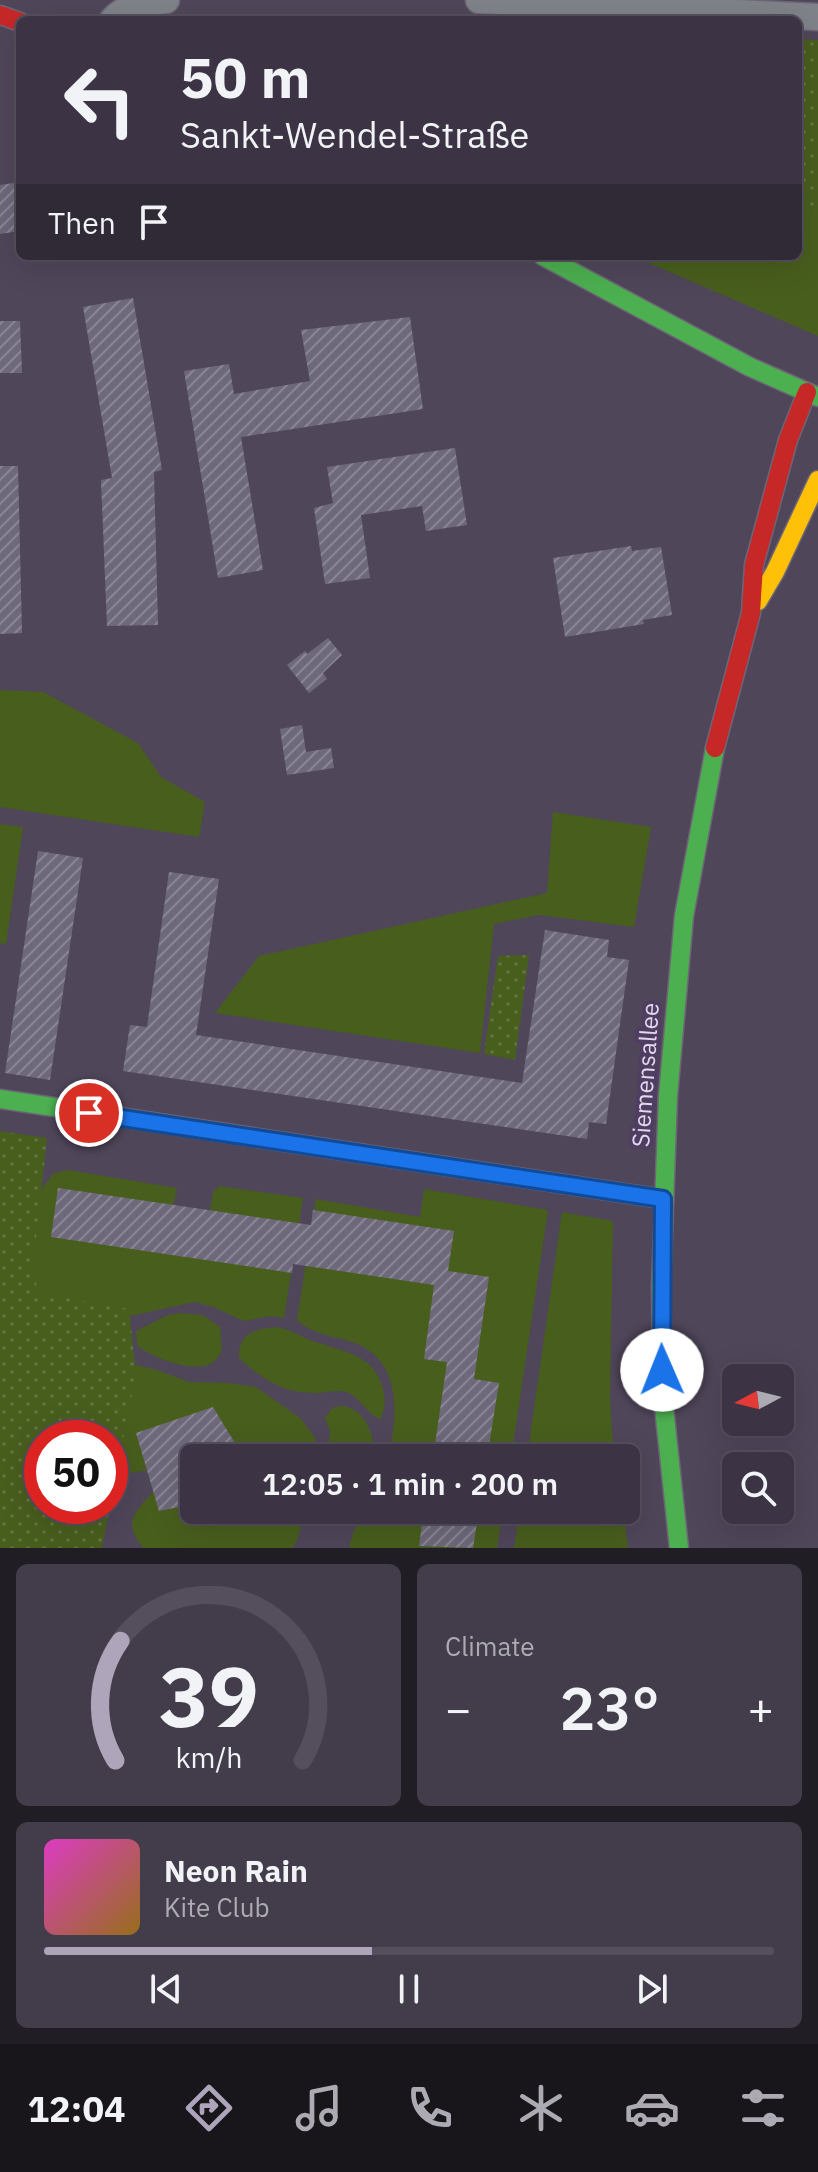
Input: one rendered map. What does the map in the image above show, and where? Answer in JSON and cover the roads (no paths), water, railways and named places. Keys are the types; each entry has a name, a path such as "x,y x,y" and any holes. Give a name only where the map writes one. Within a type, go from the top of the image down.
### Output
{"main road":[{"path":"550,260 737,361 812,395"},
{"name":"Siemensallee","path":"679,1548 663,1398 661,1288 675,1004 684,916 712,758 751,613 754,565 788,440 812,395"},
{"name":"Siemensallee","path":"751,613 775,572 818,480"},
{"path":"0,1099 663,1199"}],"street":[{"path":"117,16 143,3 166,0"},
{"path":"479,0 798,16"}]}
